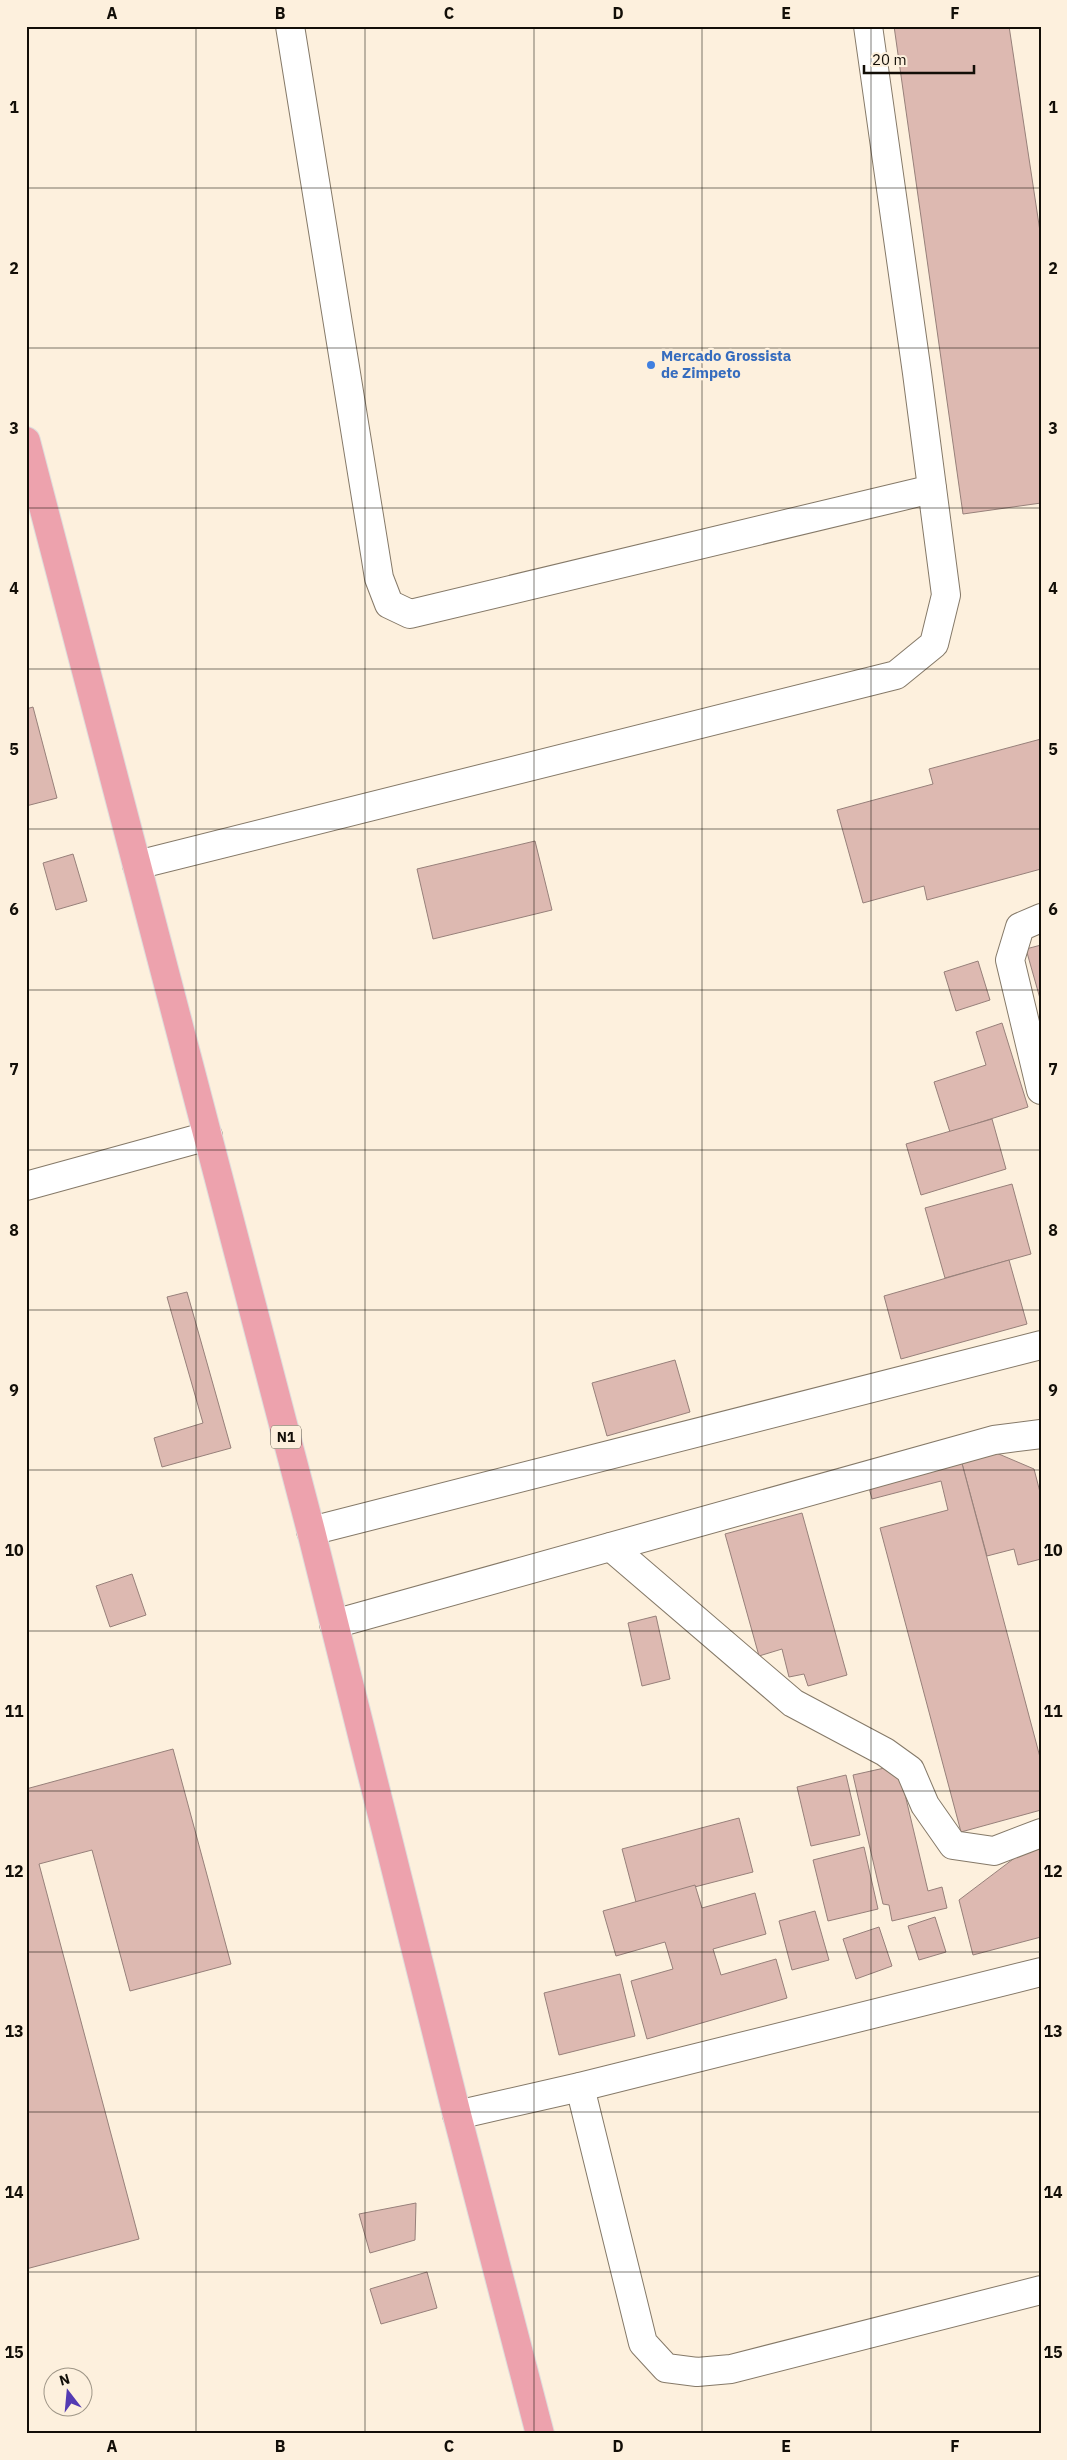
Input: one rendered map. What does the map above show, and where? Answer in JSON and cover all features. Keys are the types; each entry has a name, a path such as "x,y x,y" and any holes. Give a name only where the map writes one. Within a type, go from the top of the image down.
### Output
{"highway":[{"name":"N1","path":"26,441 311,1531 457,2115 540,2434"}],"street":[{"path":"290,26 379,578 389,604 410,614 932,489"},
{"path":"137,865 896,675 934,644 946,595 868,26"},
{"path":"1041,918 1020,927 1010,960 1041,1090"},
{"path":"26,1186 208,1136"},
{"path":"311,1531 1041,1345"},
{"path":"334,1624 994,1440 1041,1434"},
{"path":"611,1547 793,1703 886,1752 910,1770 925,1805 953,1845 994,1851 1041,1833"},
{"path":"457,2115 580,2087 1041,1972"},
{"path":"580,2087 643,2343 666,2368 697,2372 731,2369 1041,2290"}],"building":[{"path":"894,26 1009,26 1041,238 1041,503 963,514"},
{"path":"33,707 57,798 26,806 26,709"},
{"path":"1041,739 1041,869 927,900 924,886 863,903 837,810 933,784 929,769"},
{"path":"535,841 552,910 433,939 417,869"},
{"path":"73,854 87,901 56,910 43,863"},
{"path":"1041,945 1041,1002 1026,949"},
{"path":"978,961 990,1000 956,1011 944,972"},
{"path":"1002,1023 1028,1107 950,1132 934,1082 986,1065 976,1032"},
{"path":"992,1119 1006,1169 921,1195 906,1144"},
{"path":"1012,1184 1031,1254 945,1278 925,1208"},
{"path":"1009,1260 1027,1324 901,1359 884,1296"},
{"path":"187,1292 231,1448 162,1467 154,1438 203,1423 167,1297"},
{"path":"675,1360 690,1412 607,1436 592,1383"},
{"path":"987,1449 1034,1469 1041,1496 1041,1559 1018,1565 1014,1549 987,1556 960,1456"},
{"path":"960,1456 1041,1761 1041,1810 961,1832 880,1528 948,1510 941,1481 872,1499 867,1480"},
{"path":"802,1513 847,1675 808,1686 804,1674 789,1677 782,1649 759,1656 725,1534"},
{"path":"132,1574 146,1615 110,1627 96,1586"},
{"path":"656,1616 670,1679 642,1686 628,1623"},
{"path":"173,1749 231,1964 130,1991 92,1850 39,1864 139,2239 26,2269 26,1789"},
{"path":"898,1765 928,1891 942,1887 947,1908 892,1921 889,1905 883,1904 853,1775"},
{"path":"846,1775 860,1835 811,1846 797,1787"},
{"path":"739,1818 753,1872 636,1902 622,1849"},
{"path":"1041,1838 1041,1937 973,1955 959,1900"},
{"path":"864,1847 878,1909 828,1921 813,1860"},
{"path":"695,1885 702,1908 755,1893 766,1934 713,1949 721,1975 776,1959 787,1998 647,2039 631,1981 673,1969 665,1942 616,1956 603,1911"},
{"path":"815,1911 829,1960 792,1970 779,1921"},
{"path":"935,1917 946,1952 919,1960 908,1926"},
{"path":"879,1927 892,1966 856,1979 843,1939"},
{"path":"620,1974 635,2036 559,2055 544,1993"},
{"path":"416,2203 415,2240 370,2253 359,2214"},
{"path":"427,2272 437,2308 381,2324 370,2289"}],"place":[{"name":"Mercado Grossista de Zimpeto","path":"651,365"}]}
